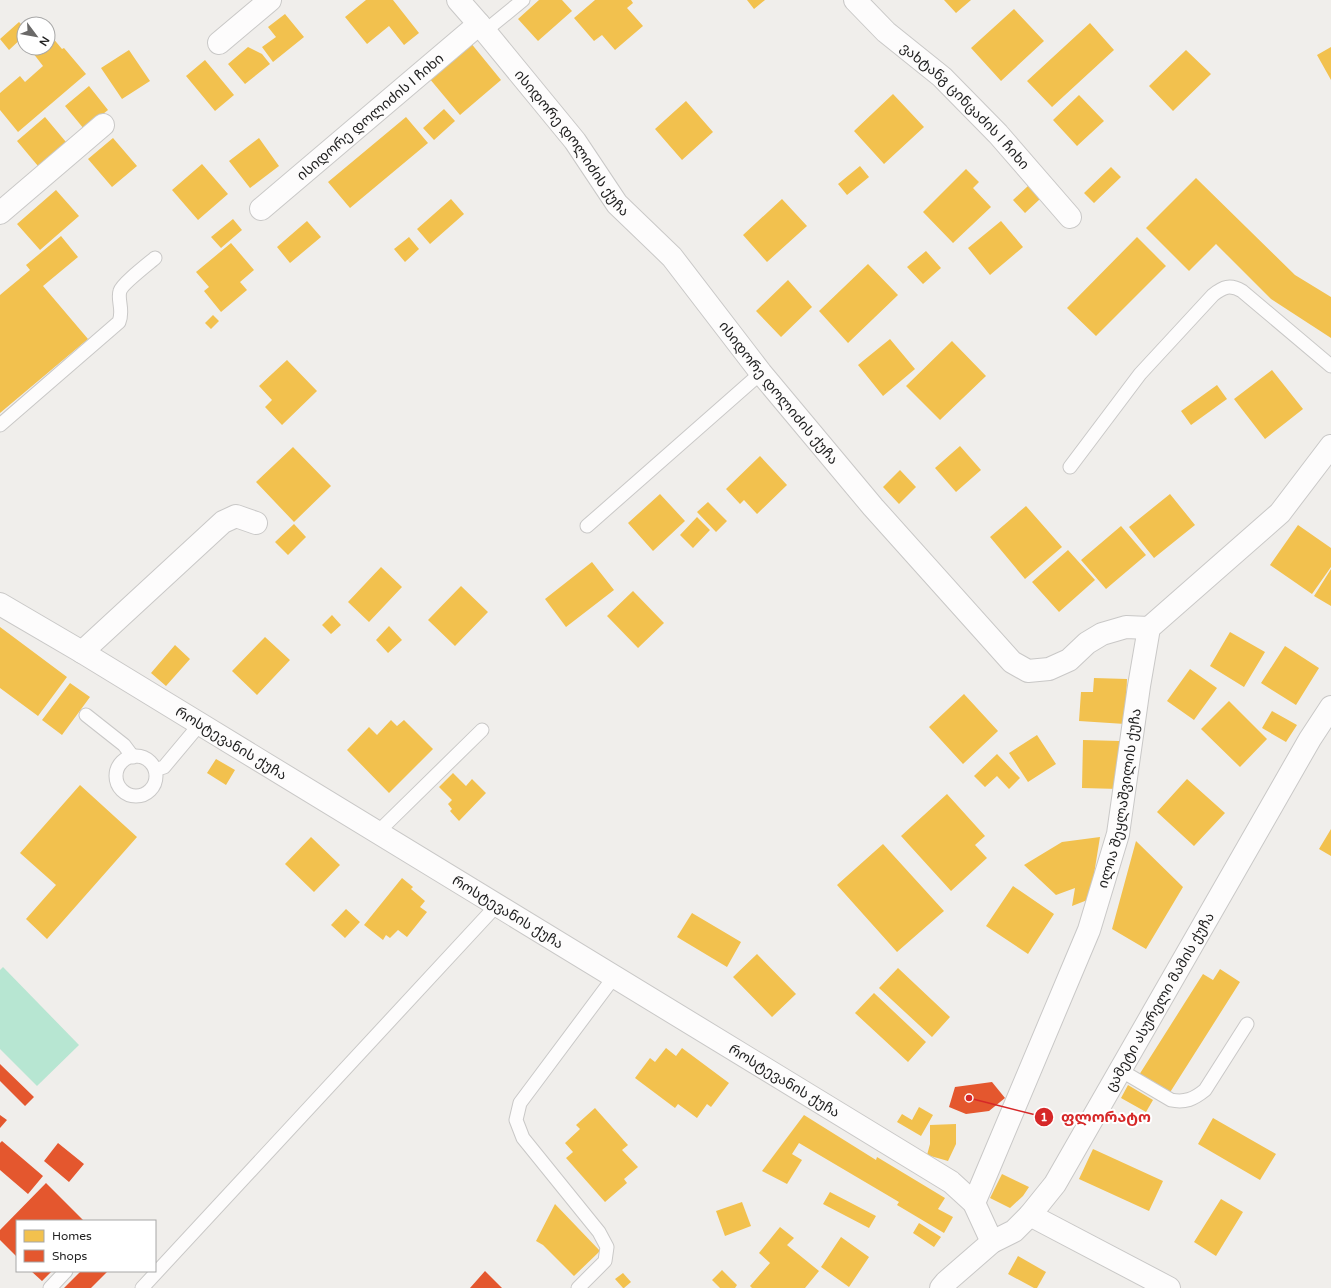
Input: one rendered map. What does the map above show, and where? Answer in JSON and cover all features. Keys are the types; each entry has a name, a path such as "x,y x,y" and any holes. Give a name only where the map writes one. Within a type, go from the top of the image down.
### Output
{"street":[{"path":"219,43 270,0"},
{"name":"ისიდორე დოლიძის ქუჩა","path":"458,0 575,142 617,204 672,257 761,373 873,508 1012,662 1028,670 1049,669 1070,660 1087,643 1102,634 1126,627 1149,628"},
{"name":"ვახტანგ ცინცაძის I ჩიხი","path":"855,0 886,32 942,77 998,134 1070,217"},
{"name":"ისიდორე დოლიძის I ჩიხი","path":"261,209 482,28"},
{"path":"0,213 103,125"},
{"path":"1149,628 1280,513 1331,446"},
{"path":"82,652 223,522 236,516 256,523"},
{"name":"როსტევანის ქუჩა","path":"0,604 82,652 951,1182 974,1203 992,1242"},
{"name":"ილია შეყლაშვილის ქუჩა","path":"974,1203 1089,930 1096,908 1118,834 1139,686 1149,628"},
{"name":"ცამეტი ასურელი მამის ქუჩა","path":"941,1288 992,1242 1014,1231 1030,1215 1054,1184 1310,739 1331,707"},
{"path":"1030,1215 1169,1288"}],"lane":[{"path":"482,28 523,0"},
{"path":"0,425 119,322 122,316 120,291 124,284 155,258"},
{"path":"1070,468 1140,374 1220,289 1236,287 1242,290 1331,366"},
{"path":"587,526 761,373"},
{"path":"86,715 124,745 133,757"},
{"path":"155,770 164,767 200,724"},
{"path":"378,832 482,730"},
{"path":"139,756 150,762 155,770 156,779 150,791 137,796 130,795 125,792 120,787 117,780 118,768 127,759 133,757 139,756"},
{"path":"142,1288 498,905"},
{"path":"578,1288 605,1261 607,1247 599,1232 523,1138 516,1120 520,1103 614,977"},
{"path":"1120,1070 1171,1100 1180,1102 1188,1100 1196,1097 1204,1090 1247,1024"},
{"path":"50,1288 65,1272"}],"green space":[{"path":"3,967 79,1045 37,1086 0,1049 0,970"}],"building: Homes":[{"path":"366,0 393,0 419,33 404,45 389,26 367,44 345,17"},
{"path":"539,0 562,0 572,11 538,41 518,19"},
{"path":"595,0 631,0 633,3 627,8 643,26 615,50 602,35 594,41 574,18"},
{"path":"747,0 765,0 754,9"},
{"path":"944,0 971,0 956,13"},
{"path":"1014,9 1044,41 1001,81 971,48"},
{"path":"285,14 304,37 273,62 262,47 276,37 268,27"},
{"path":"1090,23 1114,50 1052,107 1027,81"},
{"path":"16,25 16,43 9,50 0,39"},
{"path":"56,42 62,49 64,48 86,74 18,132 0,110 0,93 20,76 25,82 43,66 35,56 56,56"},
{"path":"470,42 501,80 460,115 429,78"},
{"path":"248,47 262,54 270,64 245,84 228,64"},
{"path":"1331,47 1331,80 1317,55"},
{"path":"129,50 150,81 122,99 101,68"},
{"path":"1186,50 1211,74 1173,111 1149,86"},
{"path":"205,60 234,95 215,111 186,76"},
{"path":"89,86 108,110 84,129 65,106"},
{"path":"893,94 924,127 884,164 854,131"},
{"path":"1079,95 1104,121 1077,146 1053,120"},
{"path":"686,101 713,132 682,160 655,129"},
{"path":"444,109 455,121 434,140 423,128"},
{"path":"45,117 66,142 38,166 17,141"},
{"path":"406,117 428,143 350,208 328,182"},
{"path":"113,138 137,166 112,187 88,159"},
{"path":"259,138 279,166 250,188 229,161"},
{"path":"202,164 228,194 198,220 172,190"},
{"path":"860,166 869,177 847,195 838,184"},
{"path":"1111,167 1121,177 1094,203 1084,193"},
{"path":"966,169 979,182 973,188 991,207 953,243 923,212"},
{"path":"1196,178 1295,275 1331,297 1331,338 1271,299 1216,244 1189,271 1146,228"},
{"path":"1028,186 1040,199 1025,213 1013,200"},
{"path":"56,190 79,216 40,250 17,224"},
{"path":"451,199 464,214 430,244 417,229"},
{"path":"782,199 807,226 767,262 743,235"},
{"path":"233,219 242,230 221,248 211,237"},
{"path":"307,221 321,237 290,263 277,247"},
{"path":"1001,221 1023,247 990,275 968,248"},
{"path":"61,236 78,257 43,286 88,339 0,413 0,295 30,270 26,265"},
{"path":"409,237 419,249 405,262 394,249"},
{"path":"1137,237 1166,266 1096,336 1067,308"},
{"path":"231,243 254,270 240,282 247,290 221,312 204,291 209,287 196,272"},
{"path":"926,251 941,268 923,284 907,267"},
{"path":"868,264 898,295 848,343 819,311"},
{"path":"788,280 812,307 781,337 756,311"},
{"path":"213,315 219,321 211,329 205,323"},
{"path":"890,339 915,369 883,396 858,365"},
{"path":"952,341 986,376 940,420 906,386"},
{"path":"287,360 317,391 282,425 265,407 272,400 259,386"},
{"path":"1272,370 1303,409 1265,439 1234,399"},
{"path":"1217,385 1227,399 1191,425 1181,411"},
{"path":"960,446 981,470 956,492 935,468"},
{"path":"293,447 331,486 294,522 256,482"},
{"path":"760,456 787,485 757,514 744,500 740,504 726,489"},
{"path":"900,470 916,487 899,504 883,487"},
{"path":"660,494 685,521 653,551 628,523"},
{"path":"1170,494 1195,525 1154,558 1129,527"},
{"path":"708,502 727,521 716,532 697,512"},
{"path":"1026,506 1062,547 1025,579 990,537"},
{"path":"697,517 710,530 693,548 680,535"},
{"path":"294,524 306,537 288,555 275,542"},
{"path":"1298,525 1331,548 1331,567 1312,594 1270,565"},
{"path":"1121,526 1146,555 1106,589 1081,560"},
{"path":"1068,550 1095,580 1059,612 1032,582"},
{"path":"592,562 614,590 566,627 545,599"},
{"path":"381,567 402,587 369,622 348,602"},
{"path":"1331,569 1331,606 1314,596"},
{"path":"461,586 488,612 455,646 428,620"},
{"path":"633,591 664,623 638,648 607,616"},
{"path":"332,615 341,625 331,634 322,625"},
{"path":"389,626 402,640 388,653 376,640"},
{"path":"0,627 67,677 38,716 0,688"},
{"path":"1230,632 1265,652 1244,687 1210,666"},
{"path":"265,637 290,660 257,695 232,671"},
{"path":"175,645 190,659 166,686 151,673"},
{"path":"1285,646 1319,668 1296,705 1261,683"},
{"path":"1190,669 1217,688 1194,720 1167,701"},
{"path":"1094,678 1127,679 1125,724 1079,721 1081,692 1093,692"},
{"path":"70,683 90,697 62,735 42,720"},
{"path":"964,694 998,731 963,764 929,727"},
{"path":"1229,701 1267,739 1240,767 1201,729"},
{"path":"1272,711 1297,725 1286,742 1262,728"},
{"path":"391,720 397,726 404,720 433,749 389,793 347,750 369,727 377,735"},
{"path":"1037,735 1056,764 1028,782 1009,753"},
{"path":"1083,740 1120,741 1119,789 1082,788"},
{"path":"997,754 1020,778 1009,789 997,776 985,787 974,776"},
{"path":"216,759 235,770 226,785 207,773"},
{"path":"453,773 466,786 472,779 486,793 459,821 450,811 452,809 448,804 452,800 439,787"},
{"path":"1187,779 1225,813 1194,846 1157,812"},
{"path":"80,785 137,837 47,939 26,919 56,885 20,853"},
{"path":"947,794 985,836 975,845 987,858 951,891 901,836"},
{"path":"1331,829 1331,856 1319,849"},
{"path":"311,837 340,865 314,892 285,864"},
{"path":"1100,837 1090,899 1072,906 1075,888 1056,895 1024,865 1062,842"},
{"path":"1136,841 1183,887 1146,949 1112,929"},
{"path":"883,844 944,911 897,952 837,885"},
{"path":"402,878 413,887 411,889 425,901 420,907 427,912 407,937 398,930 390,938 386,935 383,940 364,925"},
{"path":"1013,886 1054,914 1028,954 986,926"},
{"path":"346,909 360,922 345,938 331,925"},
{"path":"692,913 741,942 727,967 677,937"},
{"path":"757,954 796,994 772,1017 733,977"},
{"path":"898,968 950,1017 932,1037 879,988"},
{"path":"1220,969 1240,982 1169,1094 1139,1075 1203,974 1213,980"},
{"path":"874,993 926,1042 908,1062 855,1013"},
{"path":"666,1048 676,1056 682,1048 729,1083 711,1107 707,1104 697,1118 678,1104 675,1108 635,1078 650,1058 655,1062"},
{"path":"1128,1085 1153,1100 1146,1112 1121,1098"},
{"path":"919,1107 933,1115 921,1136 897,1122 902,1114 912,1120"},
{"path":"595,1108 628,1145 622,1150 638,1167 624,1179 627,1183 605,1202 566,1158 573,1152 565,1143 580,1129 576,1125"},
{"path":"804,1115 876,1160 877,1157 945,1198 938,1209 953,1217 944,1233 897,1205 899,1202 799,1143 792,1154 802,1160 787,1184 762,1171"},
{"path":"1213,1118 1276,1154 1260,1180 1198,1144"},
{"path":"956,1124 956,1144 948,1161 927,1155 930,1144 930,1125"},
{"path":"1093,1149 1163,1181 1149,1211 1079,1179"},
{"path":"1002,1174 1029,1187 1023,1196 1010,1208 990,1198"},
{"path":"830,1192 876,1216 869,1228 823,1204"},
{"path":"1221,1199 1243,1212 1216,1256 1194,1242"},
{"path":"742,1202 751,1226 725,1236 716,1211"},
{"path":"555,1204 600,1251 574,1276 543,1245 536,1241"},
{"path":"919,1223 941,1237 934,1247 913,1233"},
{"path":"780,1227 794,1238 787,1245 819,1271 805,1288 752,1288 750,1286 770,1263 759,1253"},
{"path":"841,1237 869,1257 849,1287 821,1267"},
{"path":"1018,1256 1046,1272 1037,1288 1034,1288 1008,1274"},
{"path":"722,1270 737,1285 735,1288 720,1288 712,1280"},
{"path":"623,1273 631,1282 624,1288 615,1279"}],"building: Shops":[{"path":"0,1064 34,1097 25,1106 0,1081"},
{"path":"992,1082 1005,1098 989,1111 966,1114 949,1107 955,1087"},
{"path":"0,1115 7,1120 0,1128"},
{"path":"2,1141 43,1176 28,1194 0,1170 0,1143"},
{"path":"58,1143 84,1164 69,1182 44,1161"},
{"path":"46,1183 83,1220 16,1220 16,1256 0,1240 0,1230"},
{"path":"485,1271 502,1288 470,1288"},
{"path":"32,1272 51,1272 42,1281"},
{"path":"80,1272 107,1272 91,1288 64,1288"}],"place":[{"name":"ფლორატო","path":"969,1098"}]}
